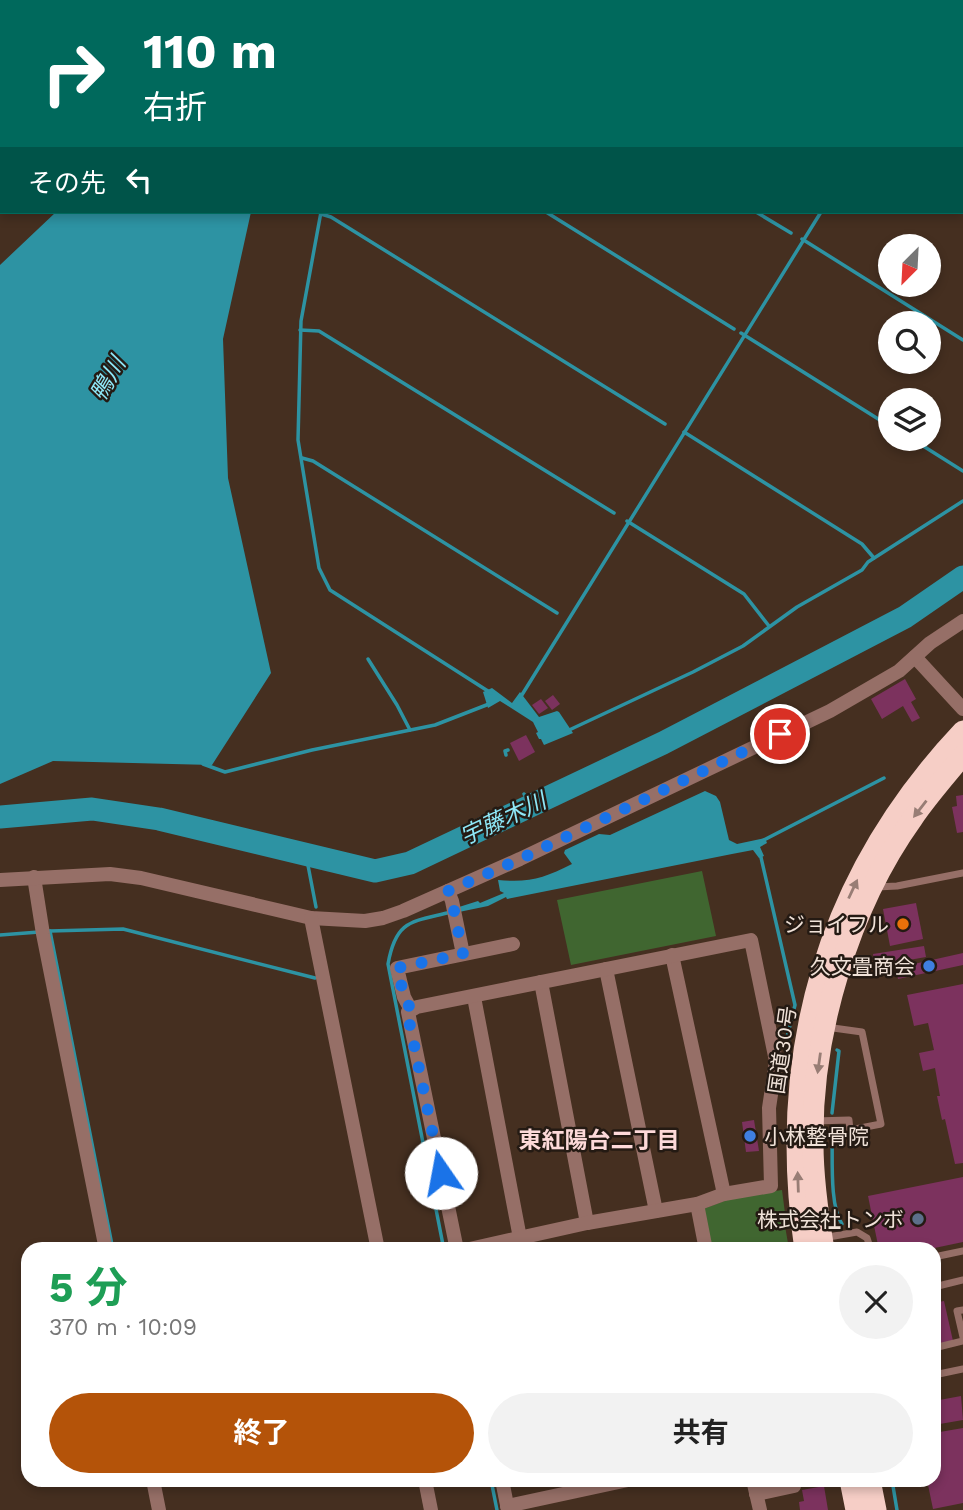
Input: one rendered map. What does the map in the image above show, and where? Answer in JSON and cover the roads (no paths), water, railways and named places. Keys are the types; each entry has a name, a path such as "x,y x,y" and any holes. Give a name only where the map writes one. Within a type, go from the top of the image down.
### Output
{"highway":[{"name":"国道30号","path":"816,1242 798,1191 796,1140 808,1022 828,950 842,913 874,847 923,775 963,730"},
{"name":"国道30号","path":"817,1242 814,1121 818,1063 844,957 872,887 912,819 961,763"},
{"path":"851,1487 856,1510"},
{"path":"871,1487 876,1510"}],"street":[{"path":"0,880 110,874 141,878 311,918 365,921 383,918 520,859 830,711 899,671 930,643 963,621"},
{"path":"915,657 963,709"},
{"path":"34,877 104,1242"},
{"path":"448,891 463,954"},
{"path":"311,918 376,1242"},
{"path":"455,1242 408,1012 417,1007 751,940 776,1061 769,1108 771,1185 724,1194 696,1204 587,1223 502,1242"},
{"path":"411,1010 404,996 397,968 513,944"},
{"path":"672,954 724,1194"},
{"path":"606,968 656,1211"},
{"path":"541,982 587,1223"},
{"path":"474,997 520,1238"},
{"path":"696,1204 704,1242"},
{"path":"154,1487 159,1510"},
{"path":"426,1487 431,1510"},
{"path":"503,1487 507,1508 598,1487"},
{"path":"754,1487 760,1510"}],"lane":[{"path":"872,887 897,886 963,873"},
{"path":"814,1121 849,1120 850,1130 881,1124 862,1032 825,1027"},
{"path":"828,1242 857,1232 867,1238 868,1242"},
{"path":"941,1255 963,1251"},
{"path":"941,1285 963,1280"},
{"path":"941,1346 963,1339 957,1311 963,1310"},
{"path":"941,1374 963,1369"}],"water":[{"name":"鴨川","path":"54,214 251,214 223,339 228,478 271,673 212,765 53,761 0,784 0,265"},
{"path":"492,688 512,703 520,692 539,717 559,712 573,733 544,745 533,722 500,701 488,708 483,692"},
{"path":"705,791 716,796 720,802 729,840 737,844 765,838 767,843 760,847 764,856 759,858 753,850 507,899 506,897 488,906 459,912 459,907 478,901 480,903 504,893 500,891 498,880 528,880 553,873 572,864 564,853 565,850 599,834 610,835"}],"waterway":[{"path":"321,214 301,321 298,440 319,568 330,590 491,693"},
{"path":"321,214 331,217 665,424"},
{"path":"549,214 734,329"},
{"path":"759,214 791,233"},
{"path":"520,698 820,214"},
{"path":"802,239 963,340"},
{"path":"300,330 319,331 614,513"},
{"path":"741,333 878,419"},
{"path":"684,432 862,544 874,558"},
{"path":"931,451 963,471"},
{"path":"302,458 313,461 557,613"},
{"path":"567,731 743,646 797,607 862,570 868,562 963,501"},
{"path":"627,521 744,594 769,626"},
{"name":"宇藤木川","path":"0,817 92,809 159,819 375,871 410,863 663,743 905,617 963,577"},
{"path":"368,659 410,730"},
{"path":"203,764 225,772 312,750 435,725 489,704"},
{"path":"506,755 505,751 508,750"},
{"path":"762,841 884,778"},
{"path":"524,794 532,806"},
{"path":"760,853 795,1005 786,1041 789,1042"},
{"path":"306,855 316,907"},
{"path":"442,1242 388,964 391,949 401,930 416,921 451,912"},
{"path":"50,931 123,929 315,978"},
{"path":"50,931 111,1242"},
{"path":"0,935 39,932"},
{"path":"832,1113 837,1050"},
{"path":"832,1132 833,1193 842,1224"},
{"path":"492,1487 497,1510"},
{"path":"893,1487 897,1510"}],"place":[{"name":"ジョイフル","path":"903,924"},
{"name":"久文畳商会","path":"929,966"},
{"name":"小林整骨院","path":"750,1136"},
{"name":"株式会社トンボ","path":"918,1219"}],"district":[{"name":"東紅陽台二丁目","path":"599,1140"}]}
